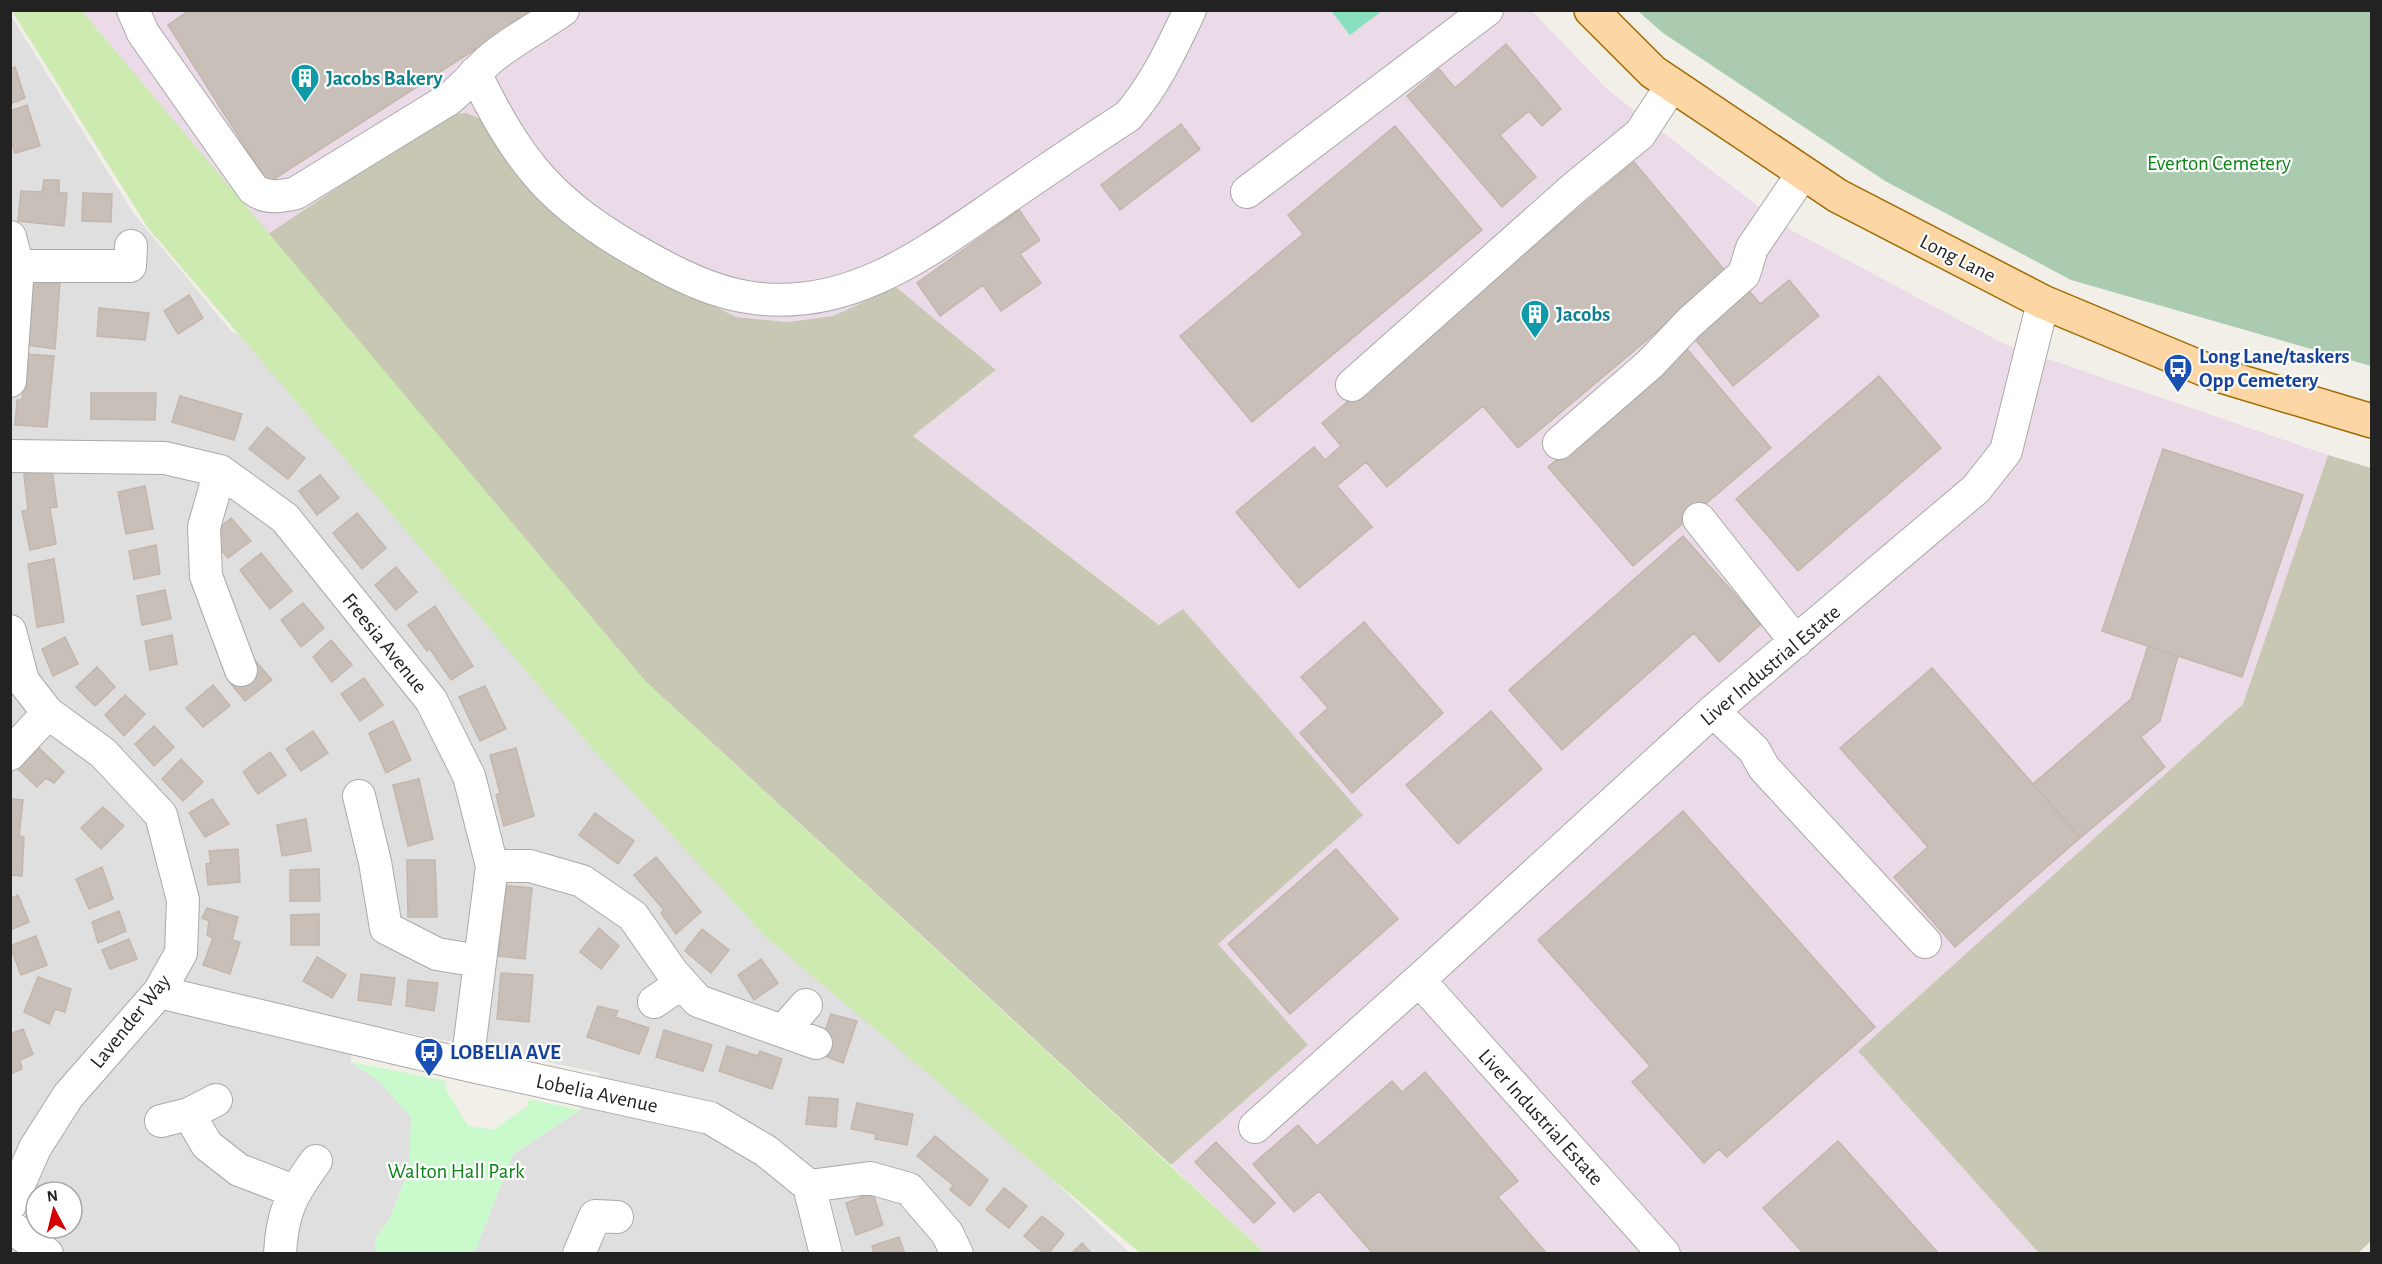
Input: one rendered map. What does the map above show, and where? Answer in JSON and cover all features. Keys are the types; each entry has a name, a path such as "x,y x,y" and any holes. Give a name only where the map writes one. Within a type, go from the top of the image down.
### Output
{"main road":[{"name":"Long Lane","path":"1591,10 1653,72 1838,196 2043,302 2218,375 2372,421"}],"street":[{"path":"133,10 143,33 253,189 261,195 282,196 296,193 449,99 492,58 563,10"},
{"path":"475,73 489,102 523,159 544,184 569,208 609,236 674,272 712,287 751,298 805,298 875,280 921,255 1128,116 1142,100 1164,65 1190,10"},
{"path":"1247,192 1487,10"},
{"path":"1352,386 1574,188 1640,134 1672,85"},
{"path":"1559,443 1650,363 1690,322 1744,274 1752,248 1803,173"},
{"path":"10,381 14,252 130,266 131,246"},
{"name":"Liver Industrial Estate","path":"1255,1127 1713,711 1976,489 2006,451 2043,302"},
{"name":"Freesia Avenue","path":"10,456 165,458 220,471 285,518 431,700 469,776 492,866 467,1065"},
{"path":"220,471 204,527 206,576 241,669"},
{"path":"1699,519 1796,642"},
{"name":"Lavender Way","path":"10,630 23,681 48,713 103,753 161,815 183,900 181,953 159,992 68,1096 35,1148 10,1205"},
{"path":"1713,711 1754,750 1764,768 1925,942"},
{"path":"10,754 48,713"},
{"path":"354,813 375,862 386,928 437,954 479,962"},
{"path":"492,866 530,866 582,881 633,916 682,983 698,1000 816,1043"},
{"name":"Liver Industrial Estate","path":"1419,980 1664,1254"},
{"path":"654,1002 682,983"},
{"name":"Lobelia Avenue","path":"159,992 467,1065 710,1118 766,1151 809,1186"},
{"path":"783,1031 806,1005"},
{"path":"189,1111 207,1145 239,1170 294,1191"},
{"path":"280,1254 281,1226 294,1191 316,1161"},
{"path":"826,1254 809,1186 870,1178 909,1189 947,1233 957,1254"},
{"path":"579,1254 595,1216 617,1218"},
{"path":"10,1226 47,1254"}],"shaded area":[{"path":"82,11 1532,11 1607,89 1782,225 2004,344 2328,455 2243,704 1858,1051 2039,1253 1265,1253 1171,1165 1308,1045 1218,944 1183,609 1160,625 913,436 996,371 896,287 833,316 788,322 736,317 674,286 448,114 268,234"},
{"path":"10,14 134,214 232,332 263,344 955,1087 1130,1253 471,1253 477,1246 513,1154 580,1110 600,1073 352,1021 351,1062 379,1081 411,1116 409,1169 390,1218 375,1239 375,1253 11,1253"},
{"path":"467,113 487,122 674,286 736,317 788,322 833,316 896,287 996,370 913,436 1159,625 1183,609 1363,815 1218,944 1308,1045 1171,1165 645,681 268,234 448,114"},
{"path":"2328,455 2371,468 2371,1241 2357,1254 2039,1253 1858,1051 2243,704"}],"green space":[{"path":"12,11 82,11 645,681 1265,1253 1140,1253 765,936 590,746 148,228"},
{"path":"1331,11 1382,11 1350,35"},
{"name":"Everton Cemetery","path":"1638,11 2371,11 2371,366 2071,280 1885,181 1663,33"},
{"name":"Walton Hall Park","path":"351,1062 446,1081 445,1088 468,1126 493,1130 527,1107 529,1099 580,1110 513,1154 477,1247 471,1253 375,1253 375,1239 390,1218 409,1169 411,1117 379,1081"}],"building":[{"name":"Jacobs Bakery","path":"190,10 536,10 268,183 168,25"},
{"path":"1506,44 1561,109 1542,126 1529,111 1500,135 1536,177 1502,207 1407,96 1439,69 1455,88"},
{"path":"15,67 25,98 10,104 10,68"},
{"path":"27,105 40,146 15,153 10,138 10,111"},
{"path":"1181,124 1200,149 1120,210 1101,185"},
{"path":"1395,126 1482,230 1252,422 1180,336 1303,234 1288,215"},
{"name":"Jacobs","path":"1634,162 1727,273 1518,448 1483,406 1387,487 1366,462 1337,486 1372,527 1299,588 1236,512 1314,447 1325,460 1341,446 1322,423"},
{"path":"44,180 59,180 59,193 67,193 64,226 18,221 21,191 42,192"},
{"path":"83,193 112,194 111,222 82,221"},
{"path":"1019,210 1040,240 1020,254 1041,283 1001,311 983,285 940,316 917,283"},
{"path":"1789,280 1819,316 1733,386 1691,334 1747,288 1760,304"},
{"path":"29,281 60,283 55,349 27,345 32,305 26,304"},
{"path":"189,295 203,318 178,334 164,311"},
{"path":"99,308 149,313 145,340 97,336"},
{"path":"1687,349 1771,448 1633,566 1548,467"},
{"path":"26,354 54,356 47,427 15,425 17,400 22,400"},
{"path":"1879,376 1941,448 1798,571 1736,499"},
{"path":"91,393 156,393 155,420 91,419"},
{"path":"180,396 242,414 234,440 172,422"},
{"path":"267,427 305,458 288,479 249,449"},
{"path":"2163,449 2303,495 2242,677 2102,631"},
{"path":"52,469 57,507 50,508 56,544 30,550 22,511 28,510 24,474"},
{"path":"320,475 339,498 317,515 299,491"},
{"path":"145,486 153,529 126,534 118,492"},
{"path":"357,513 386,548 362,569 333,533"},
{"path":"231,518 251,541 228,558 210,536"},
{"path":"1683,536 1761,624 1719,662 1694,633 1562,750 1509,690"},
{"path":"156,545 160,574 134,579 129,551"},
{"path":"261,553 292,591 270,609 240,570"},
{"path":"54,559 64,622 37,627 28,564"},
{"path":"396,567 417,592 396,610 375,585"},
{"path":"165,590 171,619 142,625 137,596"},
{"path":"303,603 324,628 301,647 281,620"},
{"path":"435,606 473,666 451,680 430,649 427,651 408,625"},
{"path":"1364,622 1443,713 1352,793 1300,733 1328,708 1301,677"},
{"path":"172,635 177,664 150,670 145,641"},
{"path":"65,637 78,664 53,676 42,649"},
{"path":"331,640 352,665 332,682 313,657"},
{"path":"2148,646 2178,656 2160,721 2141,737 2165,767 2080,838 2033,784 2131,699"},
{"path":"254,659 272,680 245,701 228,680"},
{"path":"97,667 115,687 95,706 76,687"},
{"path":"1932,668 2080,838 1955,947 1894,877 1928,847 1840,748"},
{"path":"364,678 383,705 360,721 341,694"},
{"path":"213,685 230,706 203,727 186,708"},
{"path":"485,686 506,729 480,741 459,697"},
{"path":"125,695 145,714 124,736 105,715"},
{"path":"1491,711 1542,769 1458,844 1406,785"},
{"path":"393,721 411,760 386,773 369,733"},
{"path":"154,726 174,747 154,766 135,744"},
{"path":"313,731 328,753 301,771 286,749"},
{"path":"38,747 64,772 54,783 46,778 37,787 18,769"},
{"path":"516,748 534,816 504,826 496,795 500,793 490,755"},
{"path":"270,752 286,775 258,794 243,772"},
{"path":"181,759 203,782 183,801 162,779"},
{"path":"419,779 433,839 408,846 393,785"},
{"path":"10,799 23,800 19,836 24,837 22,876 10,875"},
{"path":"212,799 229,824 205,837 189,813"},
{"path":"103,807 124,826 101,849 81,828"},
{"path":"1683,811 1875,1027 1727,1157 1719,1149 1704,1163 1632,1082 1650,1066 1538,940"},
{"path":"595,813 634,841 618,864 579,835"},
{"path":"306,819 311,851 282,856 277,825"},
{"path":"238,849 240,882 208,885 206,864 211,863 209,851"},
{"path":"1336,849 1398,919 1290,1014 1228,944"},
{"path":"656,857 701,912 676,934 661,913 664,910 634,875"},
{"path":"407,860 435,860 437,917 408,917"},
{"path":"102,867 113,899 89,909 76,879"},
{"path":"319,869 320,901 290,901 290,870"},
{"path":"500,885 532,888 525,959 498,956 502,917 497,917"},
{"path":"18,895 29,922 10,930 10,899"},
{"path":"207,908 238,917 232,940 240,942 230,974 203,965 213,938 207,935 209,921 202,918"},
{"path":"119,911 126,931 98,943 92,922"},
{"path":"319,914 319,945 291,945 291,915"},
{"path":"599,928 619,946 601,969 580,952"},
{"path":"702,929 729,950 711,973 685,951"},
{"path":"36,936 47,965 21,975 10,946"},
{"path":"129,939 137,959 110,969 102,950"},
{"path":"317,957 346,975 332,998 303,981"},
{"path":"761,959 778,983 754,1000 738,975"},
{"path":"501,973 533,975 529,1022 497,1019"},
{"path":"361,974 395,978 391,1005 358,1000"},
{"path":"38,977 71,989 65,1012 55,1009 49,1024 24,1012"},
{"path":"408,980 438,983 434,1011 406,1006"},
{"path":"598,1006 618,1011 615,1017 649,1028 639,1054 587,1037"},
{"path":"831,1014 857,1021 843,1063 817,1053"},
{"path":"23,1029 33,1054 20,1060 22,1069 10,1074 10,1034"},
{"path":"664,1030 712,1045 703,1071 656,1057"},
{"path":"727,1046 758,1056 760,1051 782,1059 772,1089 719,1071"},
{"path":"1425,1072 1518,1181 1498,1197 1547,1254 1373,1254 1319,1191 1294,1212 1253,1164 1298,1125 1317,1146 1392,1081 1402,1092"},
{"path":"809,1097 838,1099 836,1127 806,1124"},
{"path":"857,1103 913,1114 907,1145 875,1139 876,1134 851,1129"},
{"path":"935,1136 988,1180 970,1206 950,1190 953,1185 917,1156"},
{"path":"1838,1141 1939,1254 1804,1254 1763,1208"},
{"path":"1216,1142 1275,1203 1254,1223 1195,1162"},
{"path":"1004,1188 1027,1206 1009,1228 986,1210"},
{"path":"873,1193 883,1225 856,1235 846,1203"},
{"path":"1042,1216 1064,1234 1048,1254 1024,1236"},
{"path":"899,1237 905,1254 874,1254 872,1246"},
{"path":"1082,1243 1092,1254 1071,1254"}],"place":[{"name":"Jacobs Bakery","path":"305,104"},
{"name":"Jacobs","path":"1535,340"},
{"name":"Long Lane/taskers Opp Cemetery","path":"2178,394"},
{"name":"LOBELIA AVE","path":"429,1078"}]}
